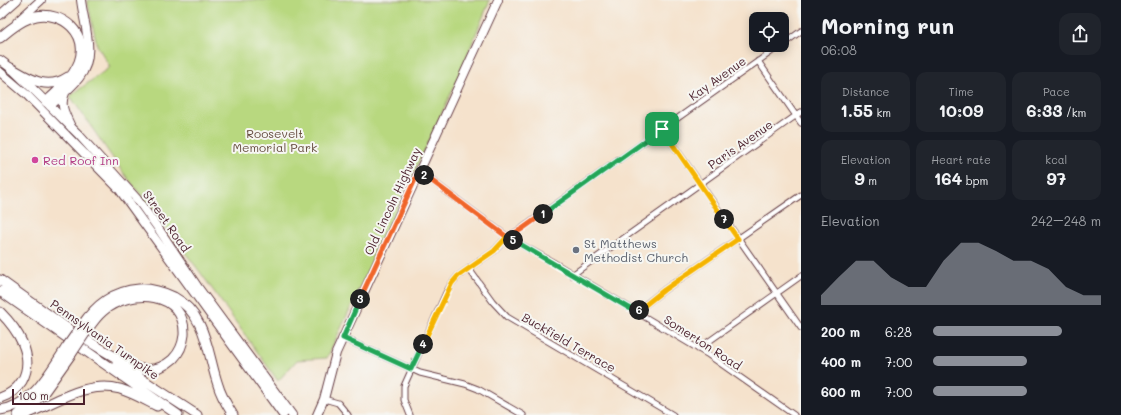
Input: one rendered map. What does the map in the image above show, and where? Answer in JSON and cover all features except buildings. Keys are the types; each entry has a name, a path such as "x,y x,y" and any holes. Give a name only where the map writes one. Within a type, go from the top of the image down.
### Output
{"highway":[{"path":"0,38 9,30 26,20 37,16 49,15 63,20 72,27 80,42 81,53 76,69 46,106"},
{"path":"11,68 33,81 48,84 64,80 76,69"},
{"name":"Pennsylvania Turnpike","path":"0,280 134,375 197,415"},
{"path":"18,415 42,395 85,327 89,315 99,305 111,296 126,291 149,289 178,299 189,308 201,326 217,384 224,401 233,415"},
{"name":"Pennsylvania Turnpike","path":"0,291 178,415"},
{"path":"74,333 132,365 148,369 162,367 174,359 181,347 184,334 182,320 175,309 165,301 148,296 127,298 115,302 85,327"},
{"path":"0,312 10,322 20,336 27,362 26,372 19,385 9,394 0,398"},
{"path":"0,410 12,408 30,396 69,351"},
{"path":"24,415 74,393 101,387 115,388 128,392 174,415"}],"main road":[{"path":"0,15 17,0"},
{"path":"9,30 41,0"},
{"path":"46,106 67,90 83,73 89,56 89,46 81,0"},
{"name":"Old Lincoln Highway","path":"317,415 322,403 336,353 498,0"},
{"name":"Street Road","path":"0,60 11,68 119,189 288,413"},
{"name":"Street Road","path":"0,72 46,106 71,127 137,199 199,289 288,413"},
{"path":"67,90 63,97 62,104 71,127"},
{"path":"314,415 322,403"},
{"path":"288,413 296,415"}],"street":[{"name":"Kay Avenue","path":"789,40 801,31"},
{"name":"Kay Avenue","path":"410,415 405,404 403,393 404,386 452,283 458,276 494,251 507,237 522,229 772,52"},
{"path":"758,61 801,123"},
{"name":"Paris Avenue","path":"572,275 801,112"},
{"path":"662,129 801,328"},
{"name":"Somerton Road","path":"419,171 507,237 698,349 794,415"},
{"path":"636,312 664,290 801,195"},
{"name":"Buckfield Terrace","path":"469,269 493,302 508,317 667,413 673,415"},
{"path":"698,349 801,276"},
{"path":"343,338 428,376 465,384 478,389 523,415"},
{"path":"322,403 338,403 348,415"}],"green space":[{"name":"Roosevelt Memorial Park","path":"87,0 490,0 455,85 327,358 297,360 278,381 200,272 119,167 70,96 110,67 97,45"}],"place":[{"name":"Red Roof Inn","path":"35,160"},
{"name":"St Matthews Methodist Church","path":"576,250"}],"route":[{"path":"662,129 522,229 507,237 419,171 343,338 411,369 452,283 458,276 494,251 507,237 551,261 572,275 636,312 664,290 738,239 662,129"}]}
